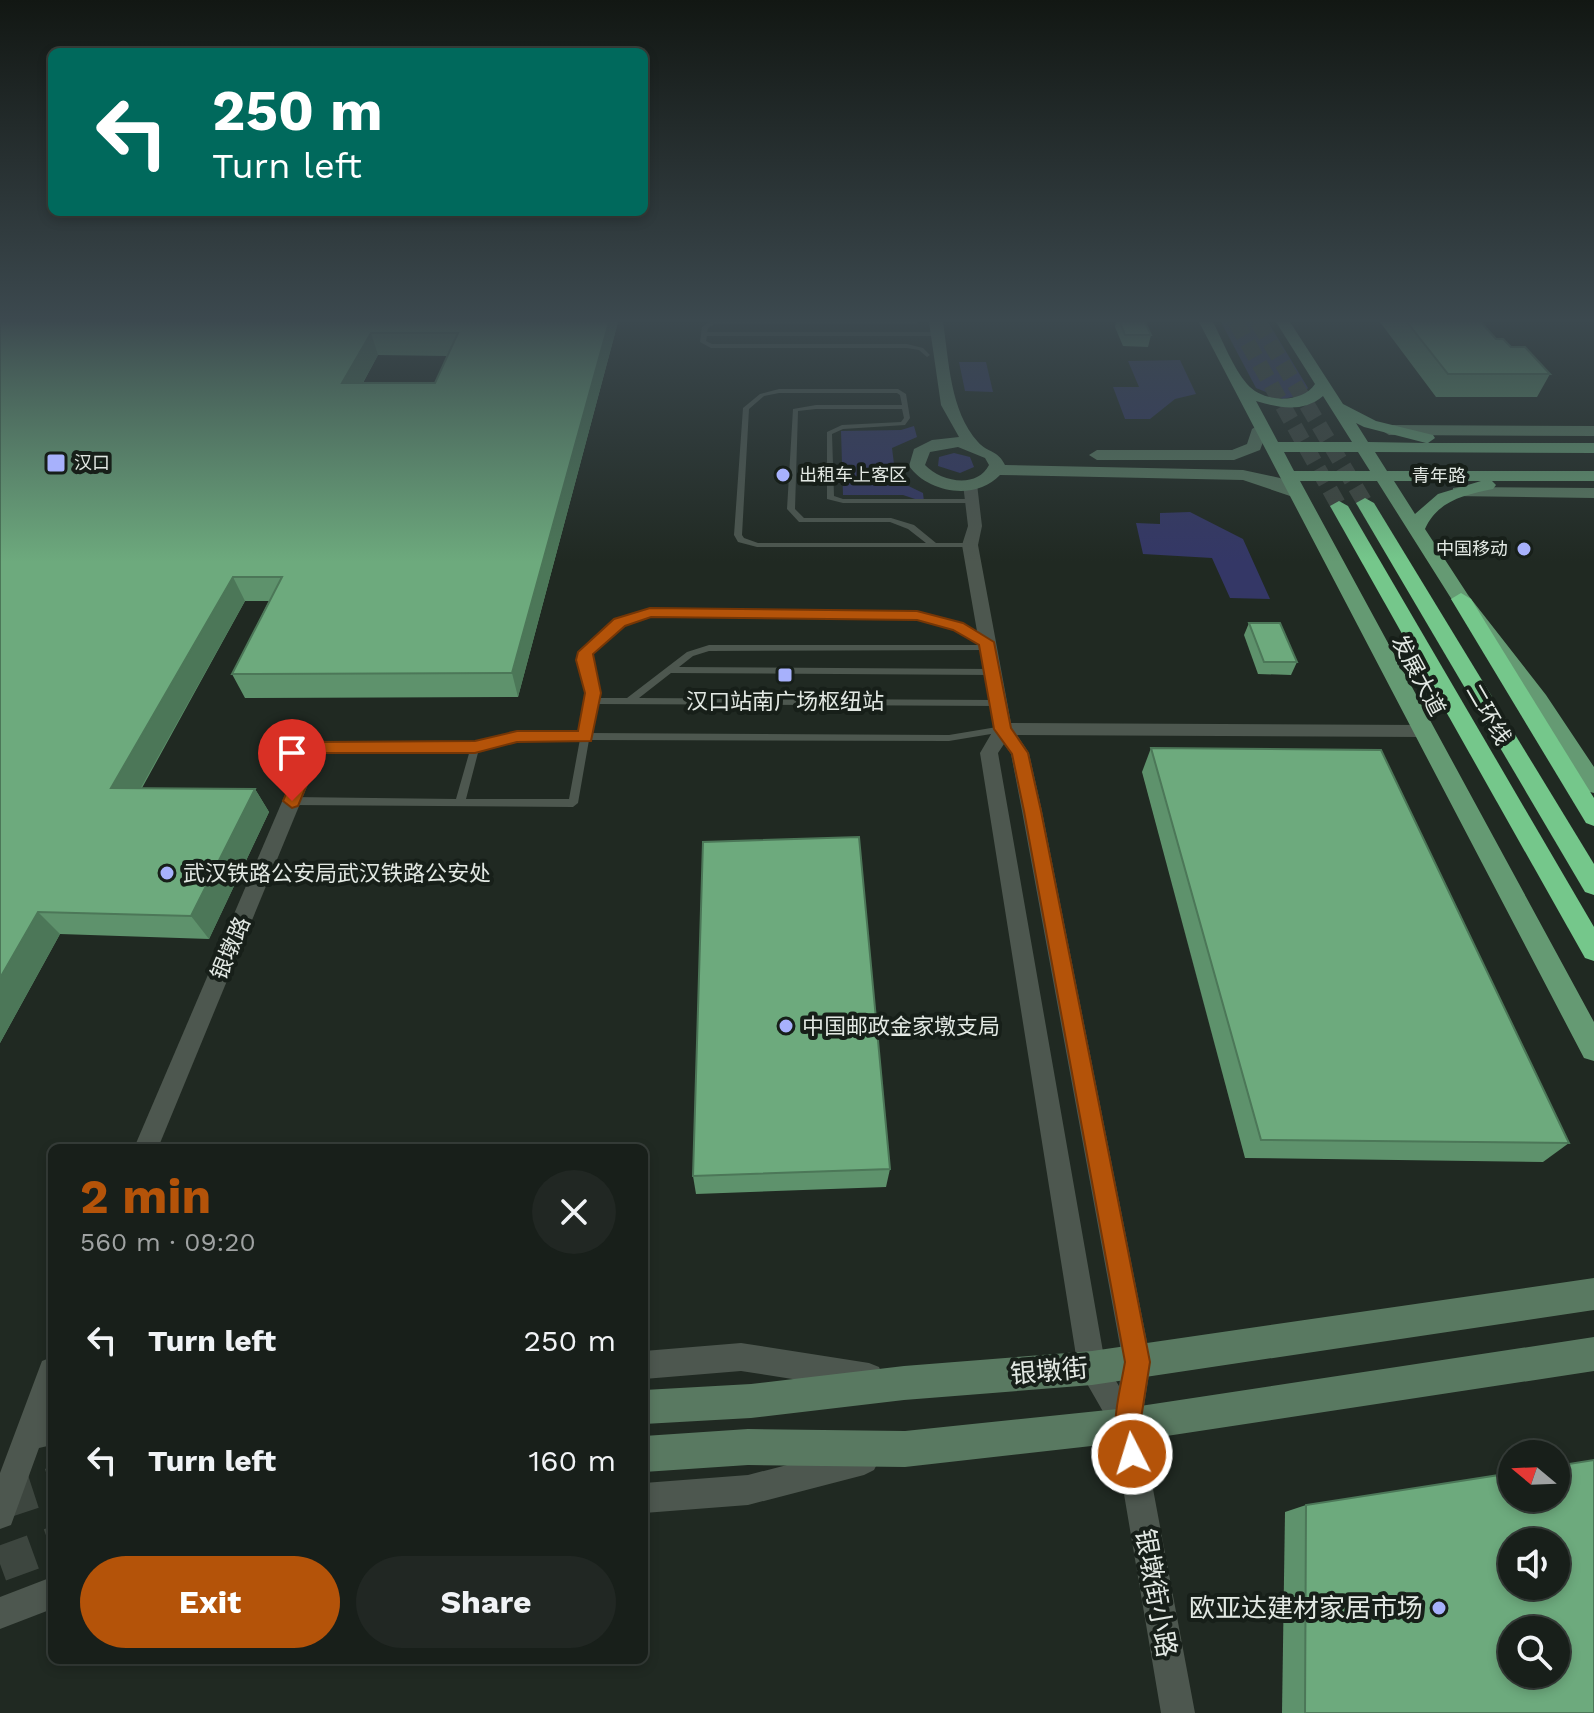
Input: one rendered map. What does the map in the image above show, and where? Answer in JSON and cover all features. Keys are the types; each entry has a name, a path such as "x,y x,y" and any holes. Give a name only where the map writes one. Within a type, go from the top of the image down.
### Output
{"highway":[{"name":"二环线","path":"1365,503 1594,885"},
{"name":"二环线","path":"1339,506 1594,950"},
{"path":"1461,599 1539,732 1594,817"}],"main road":[{"path":"933,402 938,443"},
{"path":"949,402 971,444 993,463 1243,475 1289,484"},
{"name":"发展大道","path":"1247,402 1421,731 1591,1038"},
{"path":"1333,402 1461,599 1539,700 1594,785"},
{"path":"1335,405 1389,430 1484,448"},
{"path":"1389,430 1594,431"},
{"path":"993,463 1234,455 1254,447 1265,438"},
{"name":"青年路","path":"1265,438 1364,448 1594,448"},
{"path":"971,444 938,443 917,455 915,460 921,472 936,481 971,493 986,479 993,463"},
{"path":"1460,448 1457,455 1460,465 1481,477"},
{"name":"青年路","path":"1289,484 1381,476 1594,476"},
{"path":"1416,530 1421,515 1429,506 1459,492 1536,476"},
{"name":"青年路","path":"1459,492 1594,493"},
{"name":"银墩街","path":"648,1407 751,1401 904,1383 1092,1368 1594,1294"},
{"path":"648,1454 748,1447 905,1449 1127,1425 1594,1354"}],"street":[{"path":"971,493 975,526 970,545 992,672 1003,729 1020,753 1137,1362 1127,1425"},
{"path":"1003,729 1421,731"},
{"path":"1003,729 989,753 1092,1368 1127,1425"},
{"name":"银墩路","path":"148,1144 314,748"},
{"path":"648,1365 741,1357 904,1383"},
{"path":"0,1514 40,1433 48,1392"},
{"name":"银墩街小路","path":"1127,1425 1178,1713"},
{"path":"648,1498 748,1490 905,1449"},
{"path":"0,1613 48,1595"}],"lane":[{"path":"752,402 746,408 738,535 747,544 970,545"},
{"path":"904,402 907,418 900,425 842,427 829,433 830,497 843,501 971,493"},
{"path":"905,407 816,407 795,410 791,509 802,520 897,521 934,545"},
{"path":"292,801 573,803 592,701 586,652 619,622 650,612 917,616 958,626 987,645"},
{"path":"628,702 690,654 723,647 987,645"},
{"path":"670,670 992,672"},
{"path":"592,701 998,703"},
{"path":"314,748 475,747 517,736 949,738 1003,729"},
{"path":"460,803 475,747"}],"shaded area":[{"path":"1119,402 1171,402 1150,419 1125,419"},
{"path":"914,426 917,437 892,448 896,480 923,493 924,502 903,495 843,495 841,431 901,430"},
{"path":"954,453 970,457 974,467 960,473 938,466 939,457"},
{"path":"1190,512 1243,539 1270,599 1230,598 1212,558 1143,554 1136,523 1160,524 1160,513"}],"building":[{"path":"0,402 587,402 512,673 232,674 282,577 233,577 111,788 255,789 191,916 38,912 0,978"},
{"path":"1249,623 1280,623 1297,662 1264,662"},
{"path":"1151,748 1381,750 1569,1143 1261,1140"},
{"name":"中国邮政金家墩支局","path":"859,837 890,1169 693,1176 703,842"},
{"name":"欧亚达建材家居市场","path":"1594,1460 1594,1713 1305,1713 1306,1505 1498,1475 1498,1512 1570,1512 1570,1464"}],"tunnel":[{"path":"1281,402 1339,506"},
{"path":"1305,402 1365,503"},
{"path":"0,1502 48,1486"},
{"path":"0,1564 48,1546"}],"place":[{"name":"汉口","path":"56,463"},
{"name":"出租车上客区","path":"783,475"},
{"name":"中国移动","path":"1524,549"},
{"name":"汉口站南广场枢纽站","path":"785,675"},
{"name":"武汉铁路公安局武汉铁路公安处","path":"167,873"},
{"name":"中国邮政金家墩支局","path":"786,1026"},
{"name":"欧亚达建材家居市场","path":"1439,1608"}],"route":[{"path":"292,801 314,748 475,747 517,736 585,737 593,693 584,660 586,652 619,622 650,612 917,616 958,626 986,642 1003,729 1020,753 1137,1362 1127,1425 1132,1454"}]}
